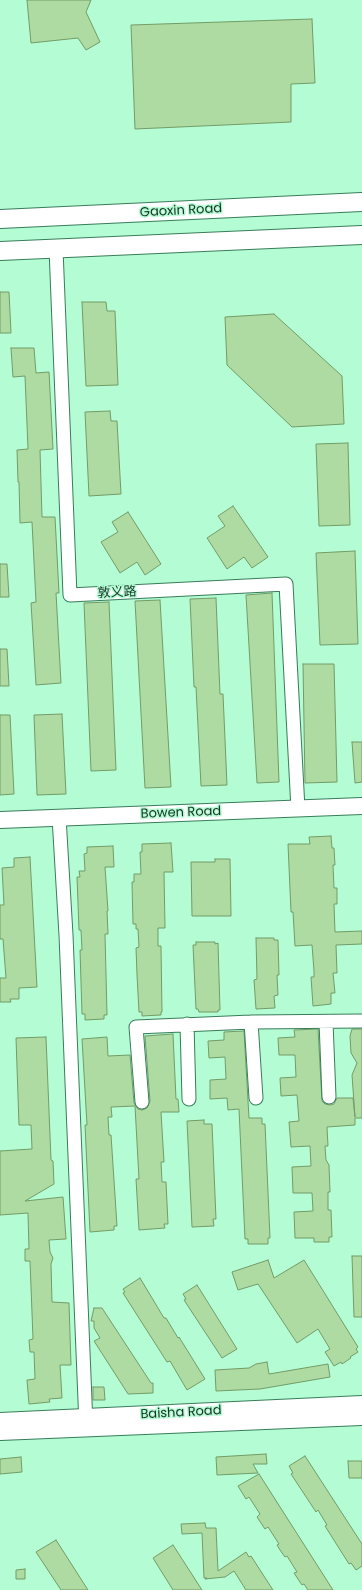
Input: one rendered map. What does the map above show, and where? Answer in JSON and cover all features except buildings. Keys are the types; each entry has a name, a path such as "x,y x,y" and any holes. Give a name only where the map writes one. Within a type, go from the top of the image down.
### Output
{"main road":[{"name":"Gaoxin Road","path":"0,219 362,202"},
{"path":"0,251 362,235"}],"street":[{"name":"敦义路","path":"56,249 70,595 286,584 298,808"},
{"name":"Bowen Road","path":"0,820 362,806"},
{"path":"59,817 66,935 86,1423"},
{"path":"142,1102 136,1027 251,1022 362,1021"},
{"path":"251,1022 256,1098"},
{"path":"326,1022 329,1097"},
{"path":"187,1024 189,1098"},
{"name":"Baisha Road","path":"0,1432 86,1423 362,1404"},
{"name":"Baisha Road","path":"0,1421 86,1423 362,1417"}]}
